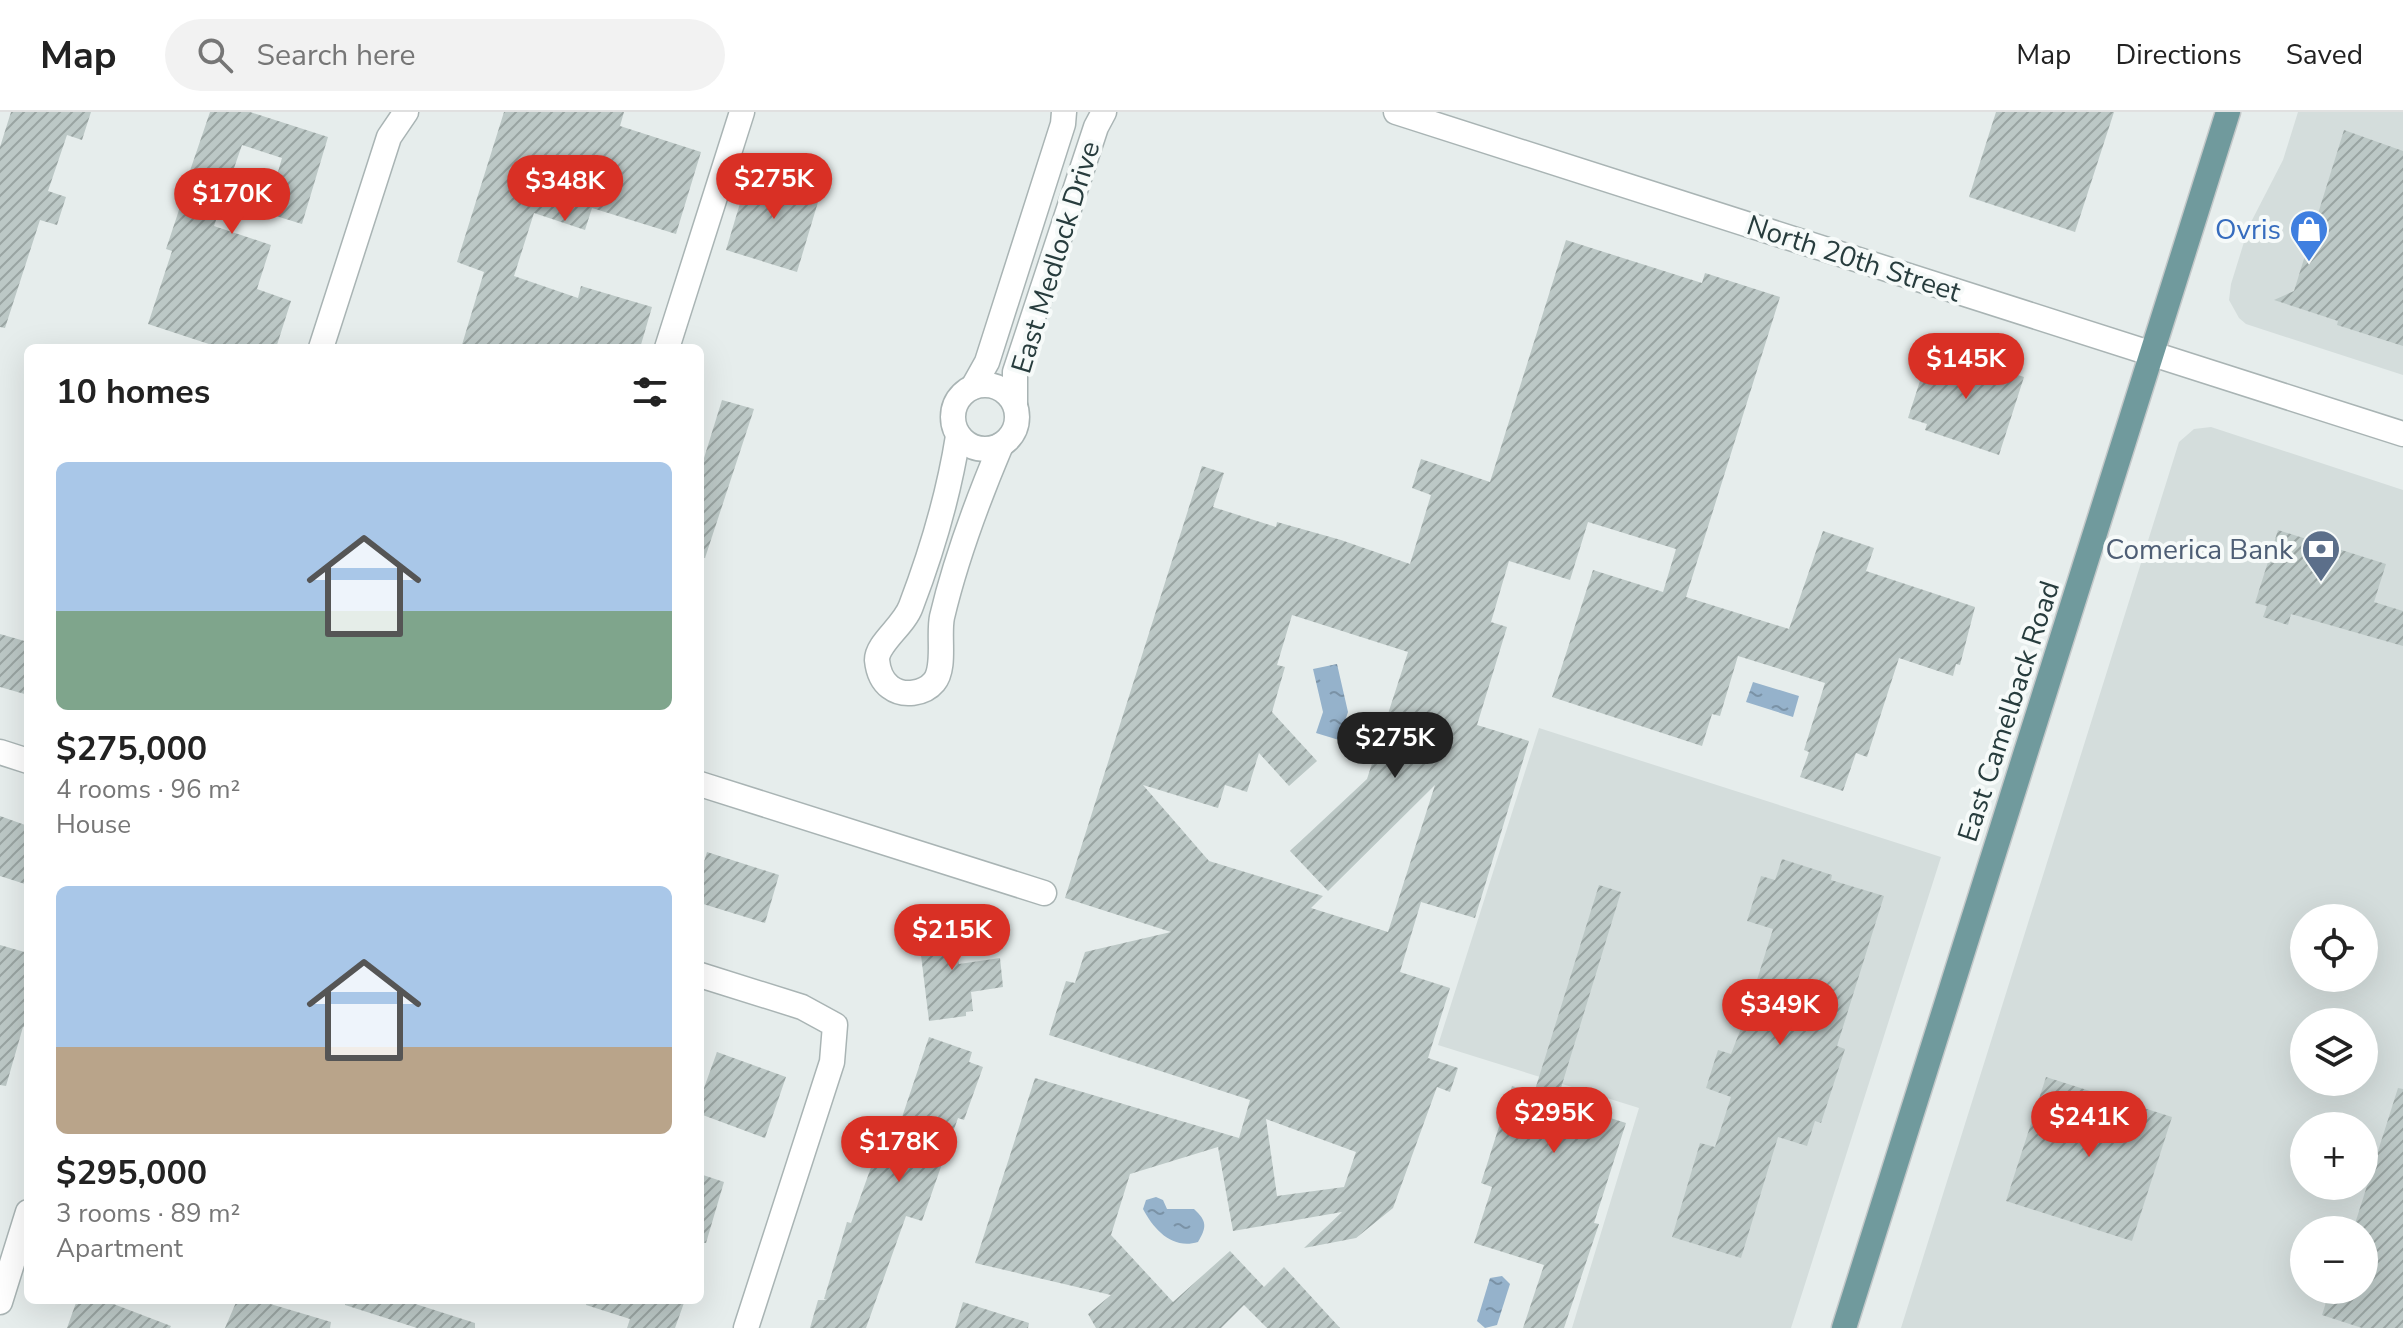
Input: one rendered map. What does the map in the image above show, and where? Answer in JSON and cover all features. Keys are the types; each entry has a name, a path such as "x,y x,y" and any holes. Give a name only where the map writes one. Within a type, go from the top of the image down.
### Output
{"main road":[{"name":"East Camelback Road","path":"1844,1328 2228,112"}],"street":[{"path":"322,344 389,137 406,112"},
{"path":"668,344 742,112"},
{"name":"East Medlock Drive","path":"1064,112 1063,124 987,362 973,387 958,399 954,407 958,436 952,476 910,609 897,631 883,641 877,657 879,674 890,687 905,693 922,691 935,681 942,665 939,648 942,619 984,484 1001,445 1016,426 1015,372 1096,127 1104,112"},
{"name":"North 20th Street","path":"1396,112 2403,434"},
{"name":"East Medlock Drive","path":"973,387 992,385 1002,389 1015,404"},
{"path":"958,436 974,447 984,449 1001,445"},
{"path":"0,752 24,760"},
{"path":"704,785 1044,893"},
{"path":"704,976 802,1007 835,1025 832,1062 746,1328"},
{"path":"0,1302 24,1225"}],"shaded area":[{"path":"2298,112 2403,112 2403,375 2246,324 2229,300 2249,226 2283,160"},
{"path":"2211,427 2403,490 2403,1328 1901,1328 2179,442 2194,429"},
{"path":"1539,728 1941,857 1791,1328 1572,1328 1639,1108 1438,1045"}],"water":[{"path":"1337,664 1348,712 1339,740 1316,733 1323,712 1313,669"},
{"path":"1753,682 1799,696 1793,717 1746,702"},
{"path":"1156,1197 1163,1200 1167,1209 1194,1209 1198,1213 1204,1224 1198,1242 1180,1243 1159,1231 1143,1209 1146,1200"},
{"path":"1502,1276 1510,1284 1497,1325 1485,1328 1477,1321 1490,1278"}],"building":[{"path":"11,112 91,112 82,140 67,135 48,191 66,197 57,225 40,220 5,328 0,327 0,147"},
{"path":"210,112 250,112 328,137 302,224 266,213 282,158 242,145 214,226 271,245 257,289 291,301 277,344 209,344 148,324 172,251 166,249"},
{"path":"504,112 624,112 620,126 701,152 676,234 592,208 585,230 534,213 514,276 578,298 581,286 652,307 641,344 462,344 484,272 457,262"},
{"path":"1996,112 2114,112 2075,232 1969,197"},
{"path":"2344,130 2403,151 2403,346 2274,300 2294,291"},
{"path":"750,170 821,192 797,272 726,250"},
{"path":"1566,240 1702,283 1705,273 1780,297 1686,597 1789,629 1823,531 1874,548 1866,571 1975,607 1960,665 1956,664 1953,676 1899,658 1867,757 1856,753 1843,791 1800,777 1809,752 1804,750 1825,683 1738,656 1720,716 1712,714 1702,746 1552,697 1593,570 1663,592 1676,549 1588,522 1570,580 1509,561 1491,622 1507,627 1477,725 1529,741 1475,918 1421,902 1400,972 1450,988 1428,1058 1458,1068 1450,1092 1437,1087 1393,1208 1356,1238 1304,1248 1342,1212 1233,1231 1218,1147 1130,1174 1111,1235 1173,1302 1230,1251 1264,1287 1284,1267 1340,1328 1267,1328 1244,1305 1221,1328 1096,1328 1088,1314 1111,1295 975,1263 1035,1078 1239,1138 1250,1100 1049,1035 1066,981 1075,983 1085,952 1171,932 1065,898 1202,466 1224,473 1213,507 1276,527 1277,522 1341,540 1410,564 1431,495 1412,488 1421,459 1490,482","holes":["1292,615 1408,652 1367,779 1290,851 1328,891 1435,785 1388,932 1311,908 1323,896 1209,861 1143,785 1218,808 1225,785 1247,792 1259,753 1289,786 1317,761 1272,712 1285,667 1277,665","1266,1119 1356,1152 1344,1187 1277,1196"]},
{"path":"1929,353 1949,360 1951,353 2024,377 1999,455 1925,430 1927,424 1908,418"},
{"path":"722,400 754,409 705,558 704,558 704,458"},
{"name":"Comerica Bank","path":"2278,530 2386,564 2374,602 2403,611 2403,646 2291,614 2288,625 2263,617 2267,606 2255,603"},
{"path":"0,634 24,641 24,694 0,687"},
{"path":"0,816 24,825 24,884 0,876"},
{"path":"707,852 779,875 765,923 704,904 704,862"},
{"path":"1782,859 1832,875 1831,880 1884,896 1837,1046 1845,1049 1821,1123 1815,1121 1807,1146 1778,1137 1741,1258 1672,1237 1700,1143 1715,1147 1731,1097 1706,1088 1718,1050 1731,1054 1745,1018 1773,929 1747,921 1761,876 1775,880"},
{"path":"1599,885 1621,892 1557,1101 1626,1123 1594,1223 1599,1224 1564,1328 1523,1328 1544,1265 1474,1243 1492,1187 1481,1183 1512,1086 1534,1093"},
{"path":"953,918 959,964 1000,958 1003,987 971,992 973,1011 966,1012 966,1016 929,1021 917,922"},
{"path":"0,945 24,952 24,1027 6,1086 0,1085"},
{"path":"929,1037 972,1052 969,1062 983,1067 964,1120 958,1118 922,1221 906,1216 866,1328 810,1328 818,1300 827,1300 824,1299 847,1222 851,1223 883,1134 895,1138"},
{"path":"717,1052 786,1077 765,1138 704,1115 704,1088"},
{"path":"2046,1077 2172,1117 2132,1241 2006,1201"},
{"path":"2398,1088 2403,1089 2403,1328 2362,1328 2322,1315 2326,1304 2378,1304 2378,1216 2357,1216 2363,1200 2378,1200 2378,1151"},
{"path":"704,1175 724,1182 704,1243"},
{"path":"963,1302 1029,1323 1028,1328 955,1328"},
{"path":"76,1304 113,1304 171,1326 170,1328 67,1328"},
{"path":"235,1304 270,1304 331,1322 330,1328 225,1328"},
{"path":"416,1304 475,1323 475,1328 417,1328 345,1305"},
{"path":"684,1304 675,1328 627,1328 630,1319 586,1305"}],"place":[{"name":"Ovris","path":"2309,263"},
{"name":"Comerica Bank","path":"2321,583"}]}
